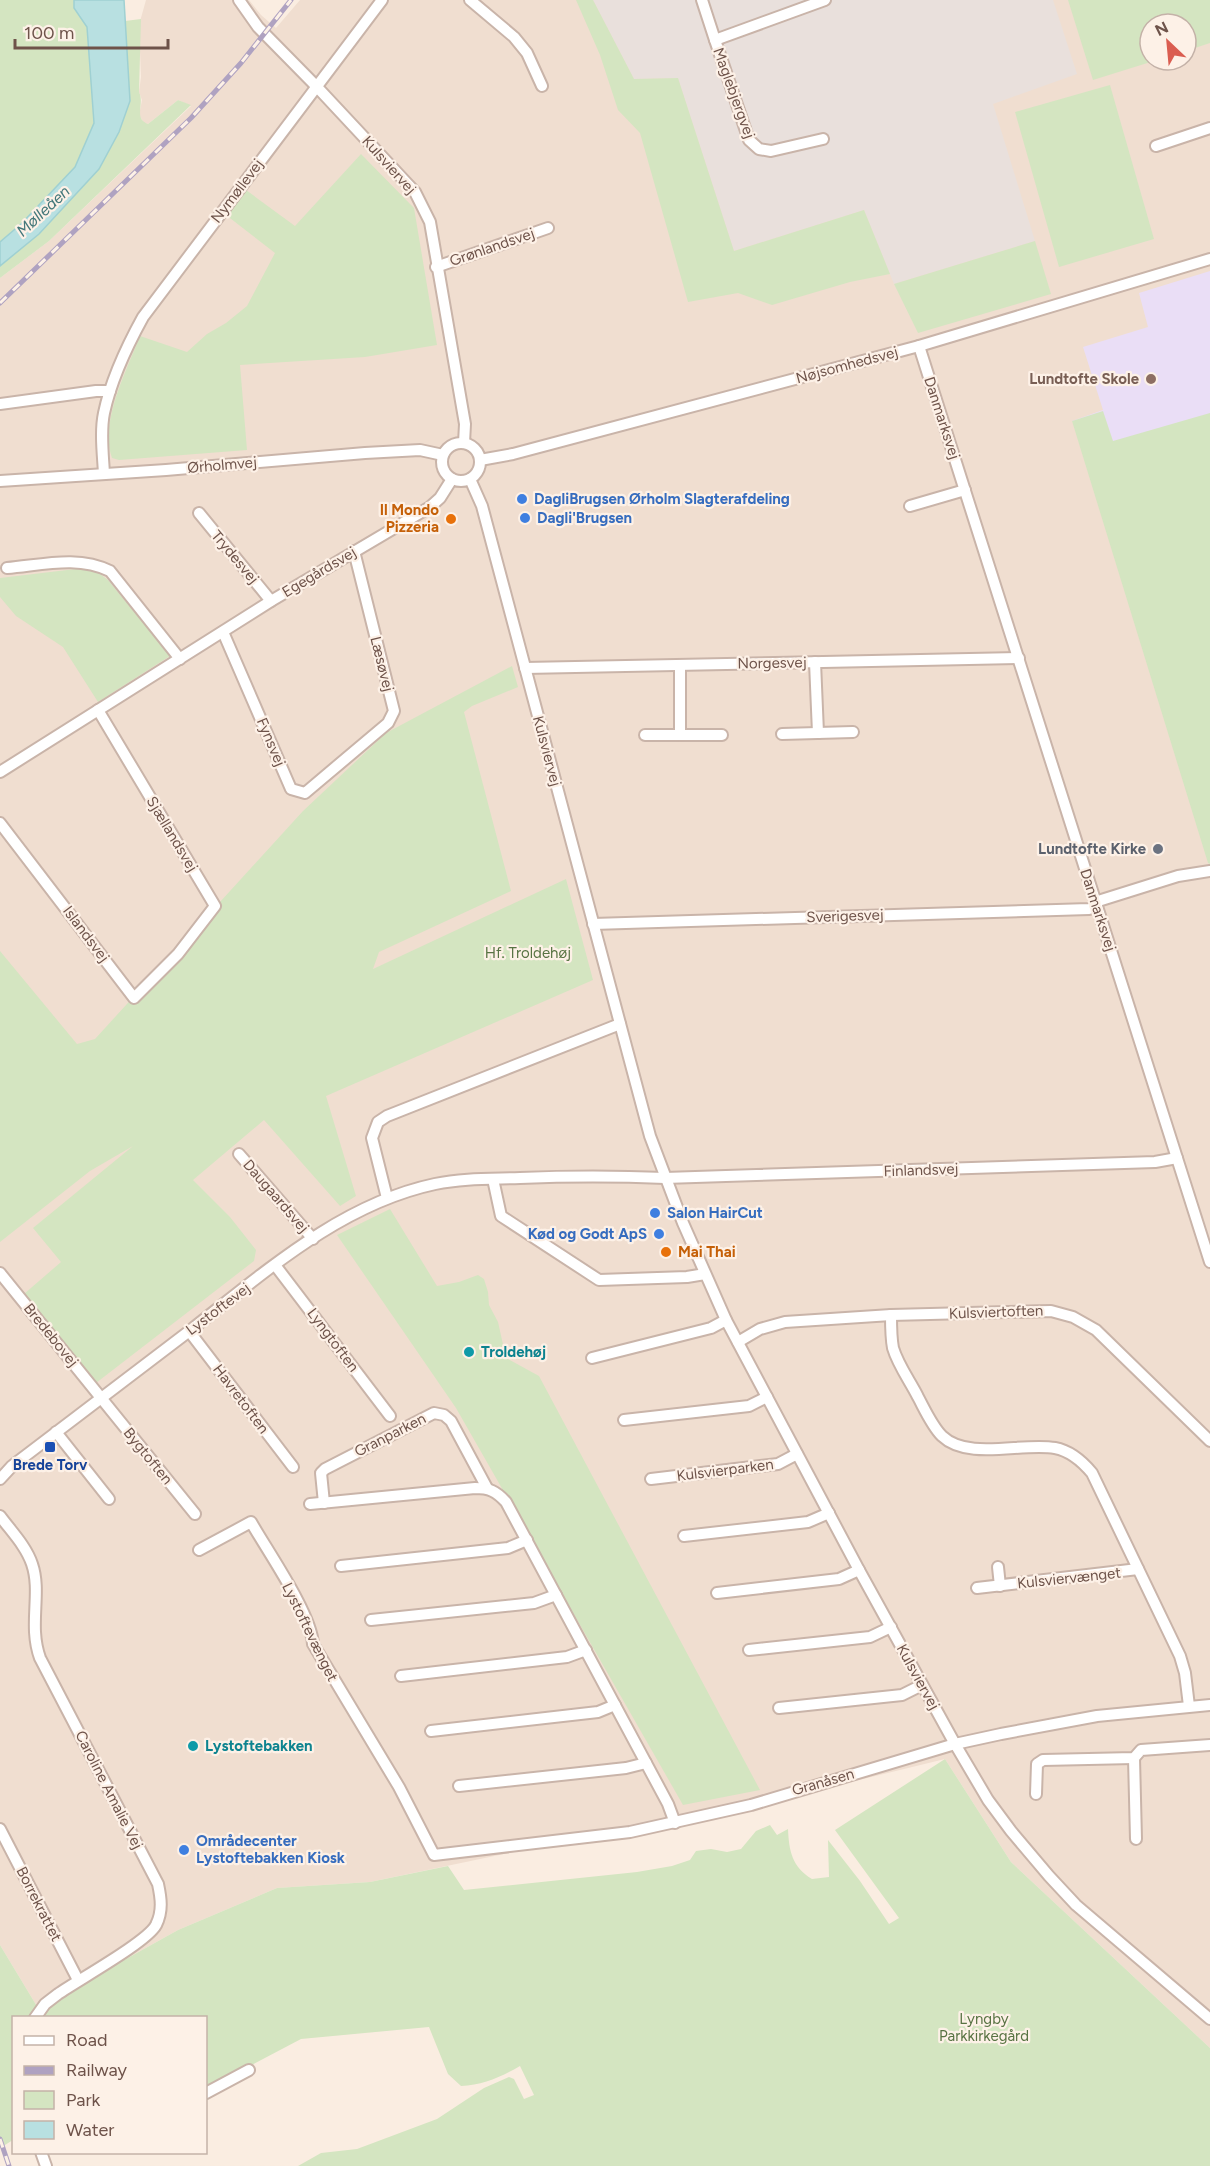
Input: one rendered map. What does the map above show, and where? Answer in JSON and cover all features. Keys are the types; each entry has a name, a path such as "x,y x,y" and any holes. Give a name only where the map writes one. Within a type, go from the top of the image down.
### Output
{"street":[{"name":"Kulsviervej","path":"239,0 258,27 415,192 430,222 465,424 464,443"},
{"name":"Nymøllevej","path":"104,474 103,414 131,339 148,309 382,0"},
{"path":"470,0 514,37 527,53 542,86"},
{"name":"Maglebjergvej","path":"702,0 749,140 759,149 771,151 823,139"},
{"name":"Maglebjergvej","path":"715,40 825,0"},
{"path":"1156,146 1210,128"},
{"name":"Grønlandsvej","path":"436,267 548,228"},
{"name":"Nøjsomhedsvej","path":"480,460 513,454 919,346 1210,259"},
{"name":"Danmarksvej","path":"919,346 1210,1262"},
{"path":"0,404 110,391"},
{"path":"464,443 475,449 480,460 479,467 470,479 458,481 452,479 443,468 443,455 452,445 464,443"},
{"name":"Ørholmvej","path":"0,481 409,450 428,450 443,455"},
{"name":"Egegårdsvej","path":"0,772 271,602 430,507 441,498 452,479"},
{"name":"Kulsviervej","path":"470,479 482,506 650,1136 665,1178 726,1320 859,1570 988,1800 1011,1831 1076,1905 1210,2019"},
{"path":"910,506 965,490"},
{"name":"Trydesvej","path":"199,513 271,602"},
{"name":"Læsøvej","path":"346,758 388,723 394,711 354,551"},
{"path":"7,568 80,561 95,564 110,571 180,659"},
{"name":"Fynsvej","path":"223,632 291,789 305,793 346,758"},
{"name":"Norgesvej","path":"525,668 1018,658"},
{"path":"815,662 818,733"},
{"path":"680,665 680,735"},
{"name":"Sjællandsvej","path":"98,710 215,906 177,954"},
{"path":"783,734 853,732"},
{"path":"645,735 722,735"},
{"name":"Islandsvej","path":"0,823 134,998 177,954"},
{"name":"Sverigesvej","path":"593,924 1077,909 1178,876 1210,871"},
{"path":"387,1198 372,1138 378,1122 387,1116 620,1024"},
{"name":"Daugaardsvej","path":"239,1154 313,1239"},
{"name":"Finlandsvej","path":"665,1178 1155,1162 1177,1158"},
{"name":"Lystoftevej","path":"0,1479 9,1469 56,1432 275,1265 360,1210 387,1198 433,1185 462,1180 593,1175 665,1178"},
{"path":"494,1179 501,1216 599,1280 687,1277 705,1274"},
{"name":"Lyngtoften","path":"275,1265 390,1416"},
{"name":"Bredebovej","path":"0,1273 101,1398"},
{"name":"Kulsviertoften","path":"738,1342 760,1329 785,1322 1051,1311 1072,1317 1096,1330 1210,1441"},
{"name":"Kulsviervænget","path":"891,1316 893,1345 897,1358 934,1426 943,1438 971,1449 1054,1448 1068,1452 1081,1460 1092,1473 1180,1656 1185,1672 1189,1706"},
{"path":"592,1358 711,1328 726,1320"},
{"name":"Havretoften","path":"189,1331 293,1467"},
{"path":"624,1420 749,1406 767,1397"},
{"name":"Bygtoften","path":"101,1398 195,1514"},
{"name":"Granparken","path":"324,1503 321,1473 324,1469 434,1413 444,1415 451,1420 487,1488 498,1493 506,1502 668,1804 675,1823"},
{"path":"56,1432 109,1499"},
{"name":"Kulsvierparken","path":"651,1479 778,1464 797,1454"},
{"path":"310,1504 487,1488"},
{"path":"684,1536 808,1522 829,1513"},
{"name":"Caroline Amalie Vej","path":"0,1516 32,1564 35,1579 34,1636 40,1658 158,1884 162,1900 156,1926 144,1939 78,1980 45,2004 36,2016"},
{"name":"Lystoftevænget","path":"199,1550 251,1522 293,1593 312,1635 313,1644 399,1787 434,1855"},
{"path":"341,1566 508,1548 526,1540"},
{"name":"Kulsviervænget","path":"998,1567 1000,1586"},
{"name":"Kulsviervænget","path":"977,1588 1138,1569"},
{"path":"717,1593 839,1579 859,1570"},
{"path":"371,1620 534,1602 556,1595"},
{"path":"749,1650 870,1637 891,1627"},
{"path":"401,1676 567,1658 586,1650"},
{"path":"778,1708 902,1695 922,1684"},
{"path":"431,1731 598,1712 615,1705"},
{"name":"Granåsen","path":"434,1855 630,1832 751,1805 955,1744 1097,1716 1210,1705"},
{"path":"1136,1839 1134,1758 1141,1750 1210,1745"},
{"path":"1036,1794 1037,1764 1044,1760 1134,1758"},
{"path":"459,1786 626,1768 646,1763"},
{"name":"Borrekrattet","path":"0,1829 78,1980"},
{"path":"207,2092 249,2070"}],"shaded area":[{"path":"146,0 249,0 276,28 300,0 1210,0 1210,2048 1011,1862 945,1759 863,1779 370,1882 277,1888 178,1930 38,2008 0,1945 0,278 49,241 191,106 178,100 148,124 144,123 139,115 142,100 139,92 141,77 139,25"},
{"path":"593,0 1053,0 1077,74 993,104 1035,241 894,284 864,210 734,251 678,78 634,79"},
{"name":"Lundtofte Skole","path":"1210,271 1210,526 1072,421 1103,410 1083,347 1148,327 1139,293"}],"green space":[{"path":"0,0 74,0 74,8 87,27 94,123 75,167 21,224 0,242"},
{"path":"576,0 593,0 634,79 678,78 734,251 864,210 890,274 850,282 772,305 738,293 688,302 640,133 618,110 600,55"},
{"path":"1068,0 1210,0 1210,43 1198,47 1198,12 1138,12 1138,66 1093,80"},
{"path":"141,19 139,92 141,118 148,124 178,100 191,105 49,241 0,278 0,266 39,234 99,169 119,132 130,101 125,21"},
{"path":"1110,85 1154,239 1059,267 1015,112"},
{"path":"361,154 414,208 437,345 365,357 240,365 247,450 119,460 112,458 109,429 112,413 116,396 140,336 187,352 207,334 226,323 247,306 275,253 226,215 246,190 295,226"},
{"path":"1035,241 1051,294 918,333 894,284"},
{"path":"1103,411 1113,441 1210,413 1210,864 1072,421"},
{"path":"84,568 96,571 108,580 170,656 98,702 63,647 16,616 0,597 0,578"},
{"name":"Hf. Troldehøj","path":"512,666 518,687 472,706 464,712 511,891 379,952 373,969 566,879 593,980 326,1096 356,1196 340,1206 264,1120 193,1180 230,1217 256,1250 254,1261 96,1383 24,1294 61,1262 33,1228 133,1146 90,1171 0,1242 0,951 77,1044 95,1039 303,811 386,733"},
{"path":"390,1209 437,1286 459,1282 478,1275 484,1279 489,1305 498,1322 506,1358 539,1376 760,1790 683,1805 456,1408 337,1235"},
{"name":"Lyngby Parkkirkegård","path":"945,1759 1011,1862 1210,2048 1210,2166 298,2166 321,2153 357,2149 437,2119 484,2088 509,2077 514,2079 524,2099 534,2095 520,2066 492,2080 461,2086 448,2074 429,2027 301,2039 207,2088 207,2016 12,2016 12,2141 0,2148 0,1945 38,2008 178,1930 277,1888 370,1882 448,1866 464,1890 637,1872 672,1866 690,1860 696,1851 711,1849 727,1852 741,1849 756,1831 770,1825 777,1835 788,1829 793,1858 800,1869 812,1879 829,1877 828,1840 860,1881 889,1924 899,1918 835,1830"}],"water":[{"name":"Mølleåen","path":"74,0 124,0 130,101 119,132 99,169 39,234 0,266 0,242 21,224 75,167 94,123 87,27 74,8"}],"railway":[{"path":"0,303 191,118 241,63 291,0"},
{"path":"0,2139 9,2166"}],"place":[{"name":"Lundtofte Skole","path":"1151,379"},
{"name":"DagliBrugsen Ørholm Slagterafdeling","path":"522,499"},
{"name":"Dagli'Brugsen","path":"525,518"},
{"name":"Il Mondo Pizzeria","path":"451,519"},
{"name":"Lundtofte Kirke","path":"1158,849"},
{"name":"Salon HairCut","path":"655,1213"},
{"name":"Kød og Godt ApS","path":"659,1234"},
{"name":"Mai Thai","path":"666,1252"},
{"name":"Troldehøj","path":"469,1352"},
{"name":"Brede Torv","path":"50,1447"},
{"name":"Lystoftebakken","path":"193,1746"},
{"name":"Områdecenter Lystoftebakken Kiosk","path":"184,1850"}]}
